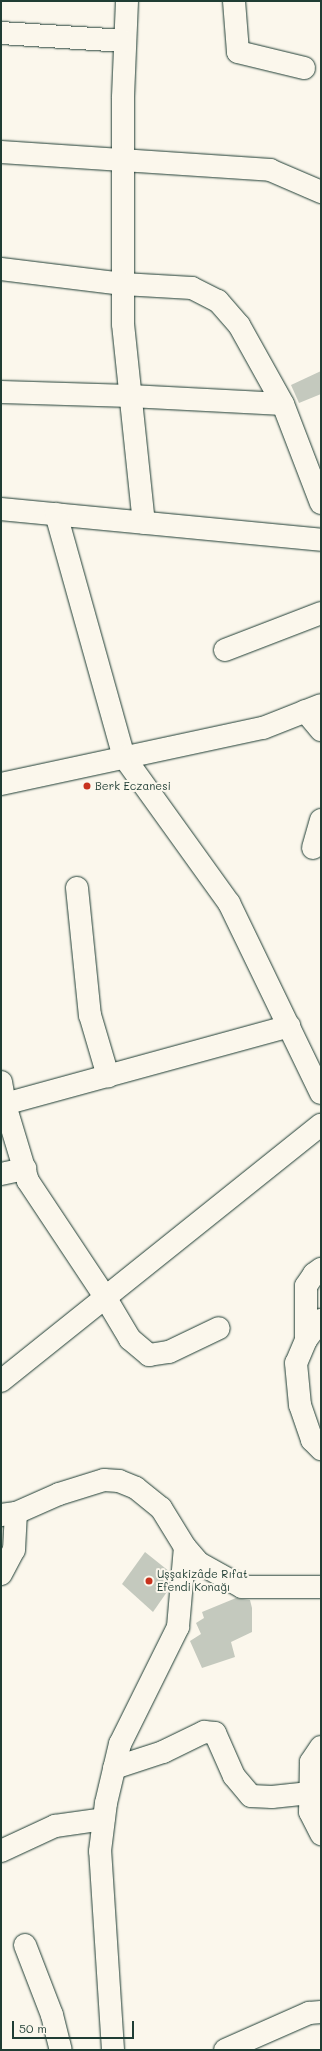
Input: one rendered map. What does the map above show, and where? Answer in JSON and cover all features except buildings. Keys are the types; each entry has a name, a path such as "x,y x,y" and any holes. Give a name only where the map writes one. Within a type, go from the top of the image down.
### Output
{"street":[{"path":"127,1 124,41 123,324 144,523"},
{"path":"234,1 238,52 304,68"},
{"path":"1,33 124,41"},
{"path":"1,152 270,170 321,192"},
{"path":"1,269 123,284 192,288 218,301 239,325 283,404 321,503"},
{"path":"1,392 130,396 283,404"},
{"path":"1,509 321,540"},
{"path":"56,514 124,757 229,903 321,1093"},
{"path":"225,650 321,613"},
{"path":"1,784 263,728 313,708 321,730"},
{"path":"313,848 321,820"},
{"path":"77,888 90,1015 108,1076"},
{"path":"3,1105 289,1026"},
{"path":"1,1082 3,1105 28,1181 105,1297 130,1339 149,1355 168,1352 219,1328"},
{"path":"1,1381 321,1125"},
{"path":"1,1174 25,1169"},
{"path":"306,1340 306,1286 314,1274 321,1269"},
{"path":"321,1320 306,1340 296,1363 300,1405 312,1440 321,1449"},
{"path":"1,1574 14,1550 9,1514 59,1494 104,1480 119,1481 136,1488 161,1508 185,1547 199,1563 242,1587 321,1587"},
{"path":"113,2050 100,1851 104,1819 120,1744 178,1627 185,1547"},
{"path":"114,1768 162,1752 204,1732 215,1733 234,1776 251,1796 272,1797 310,1793"},
{"path":"321,1747 311,1762 310,1793 310,1812 321,1834"},
{"path":"1,1851 56,1826 104,1819"},
{"path":"25,1945 52,2015 61,2050"},
{"path":"225,2050 309,2013 321,2012"}],"place":[{"name":"Berk Eczanesi","path":"87,786"},
{"name":"Uşşakizâde Rıfat Efendi Konağı","path":"149,1581"}]}
